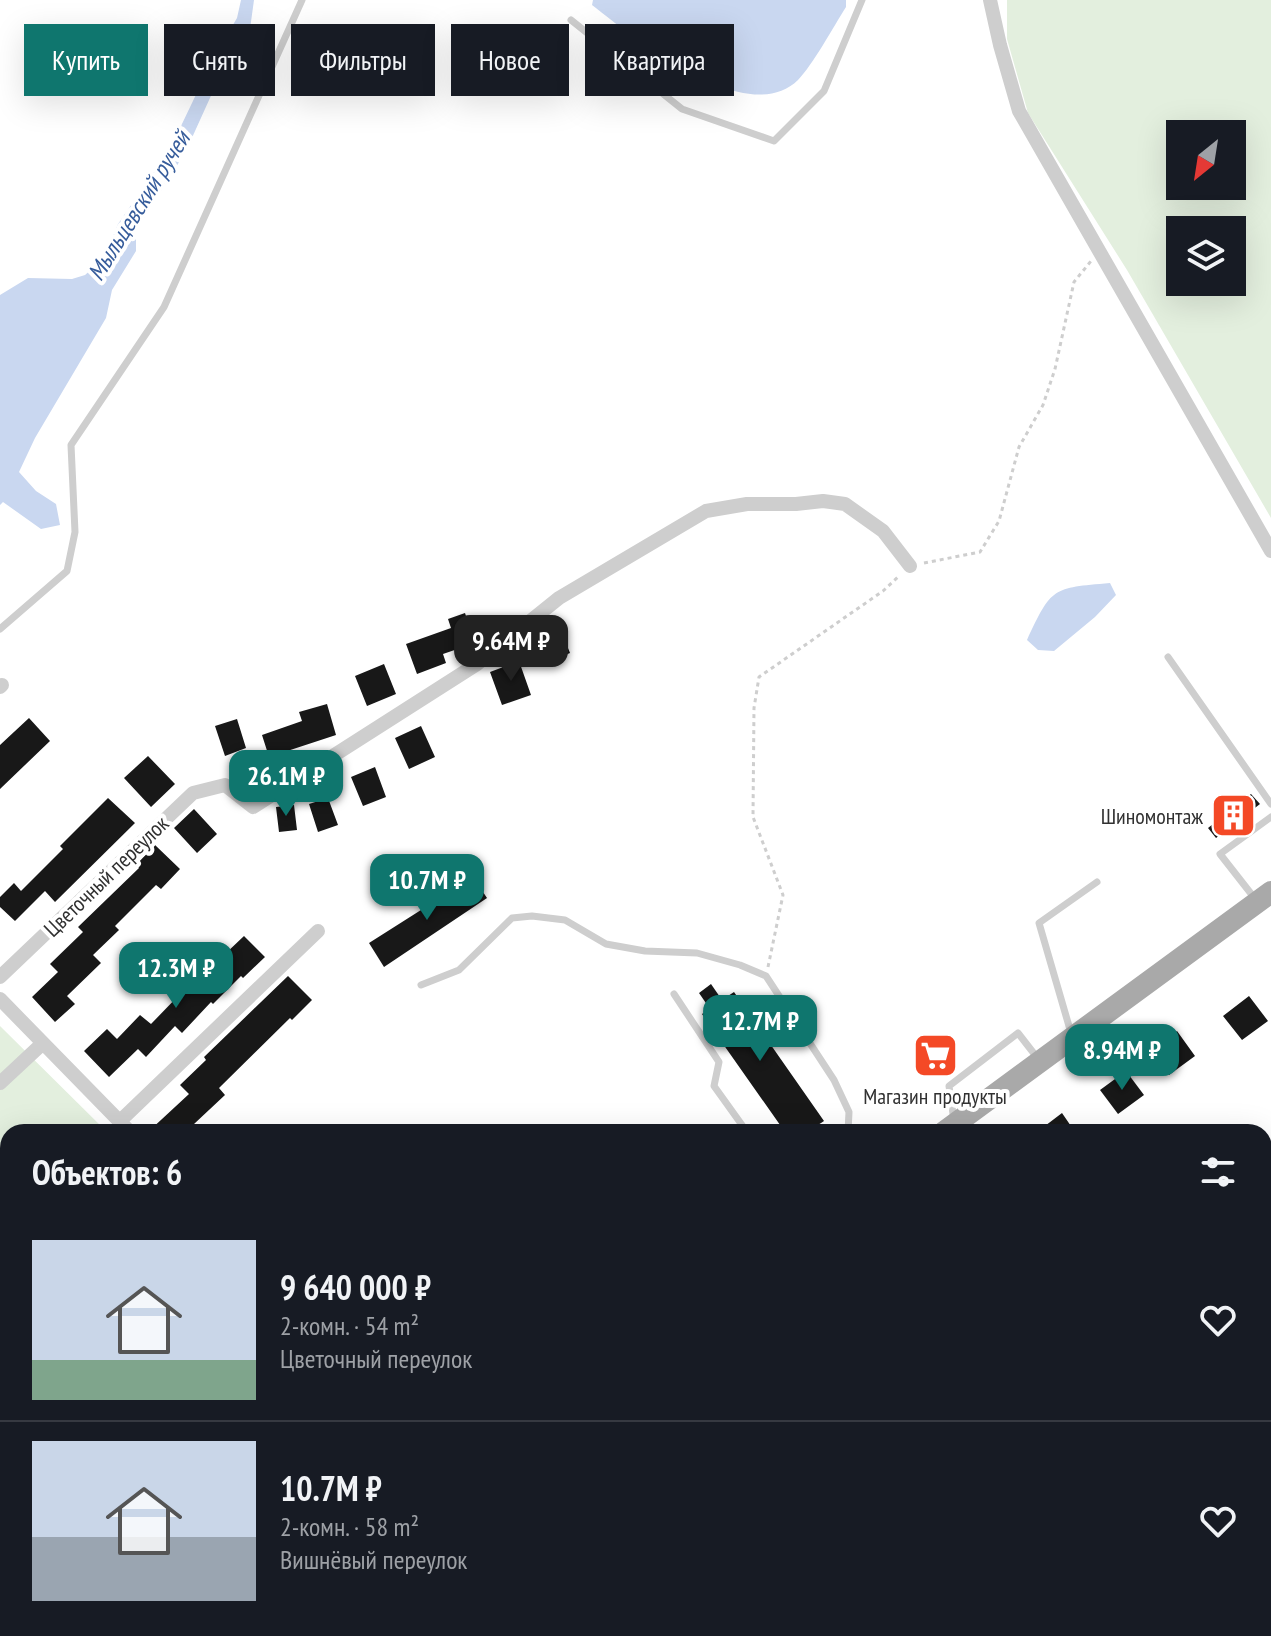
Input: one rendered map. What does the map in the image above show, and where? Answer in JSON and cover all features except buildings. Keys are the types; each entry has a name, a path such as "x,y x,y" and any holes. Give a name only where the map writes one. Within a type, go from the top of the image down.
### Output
{"main road":[{"path":"954,1124 1264,897"}],"street":[{"path":"990,0 1019,111 1271,551"},
{"name":"Цветочный переулок","path":"0,977 193,793 225,785 253,807 477,664 559,598 706,511 747,504 823,501 845,504 883,531 910,566"},
{"path":"127,1124 318,931"},
{"path":"0,999 123,1124"},
{"path":"0,1083 43,1043"}],"lane":[{"path":"0,629 67,571 75,532 71,445 164,307 302,0"},
{"path":"571,20 682,109 774,141 824,91 862,0"},
{"path":"1168,657 1271,804"},
{"path":"1264,897 1220,854 1271,817"},
{"path":"1072,1038 1039,923 1097,882"},
{"path":"421,985 459,970 512,918 532,916 565,920 606,944 645,951 697,953 740,965 766,976 834,1080 849,1112 848,1124"},
{"path":"674,994 719,1062 714,1086 741,1124"},
{"path":"949,1124 949,1086 1018,1033 1040,1061"}],"path":[{"path":"766,976 783,895 753,817 754,708 759,677 883,591 910,566 980,552 999,521 1019,447 1043,405 1055,369 1074,282 1098,252"}],"green space":[{"path":"1007,0 1271,0 1271,518 1127,270 1028,113 1007,39"},
{"path":"0,1026 99,1124 0,1124"}],"water":[{"path":"241,0 254,0 251,24 233,24"},
{"path":"593,0 846,0 846,7 798,80 776,92 750,94 734,90 734,24 617,24 592,5"},
{"name":"Мыльцевский ручей","path":"195,96 211,96 186,151 136,231 136,251 112,290 106,318 35,438 19,472 36,491 56,504 60,525 41,529 3,502 0,505 0,295 28,278 72,279 85,275 104,258 118,224 170,149"},
{"path":"1110,583 1116,595 1054,651 1038,650 1027,640 1042,609 1056,594 1065,589"}],"place":[{"name":"Шиномонтаж","path":"1234,816"},
{"name":"Магазин продукты","path":"935,1055"}]}
